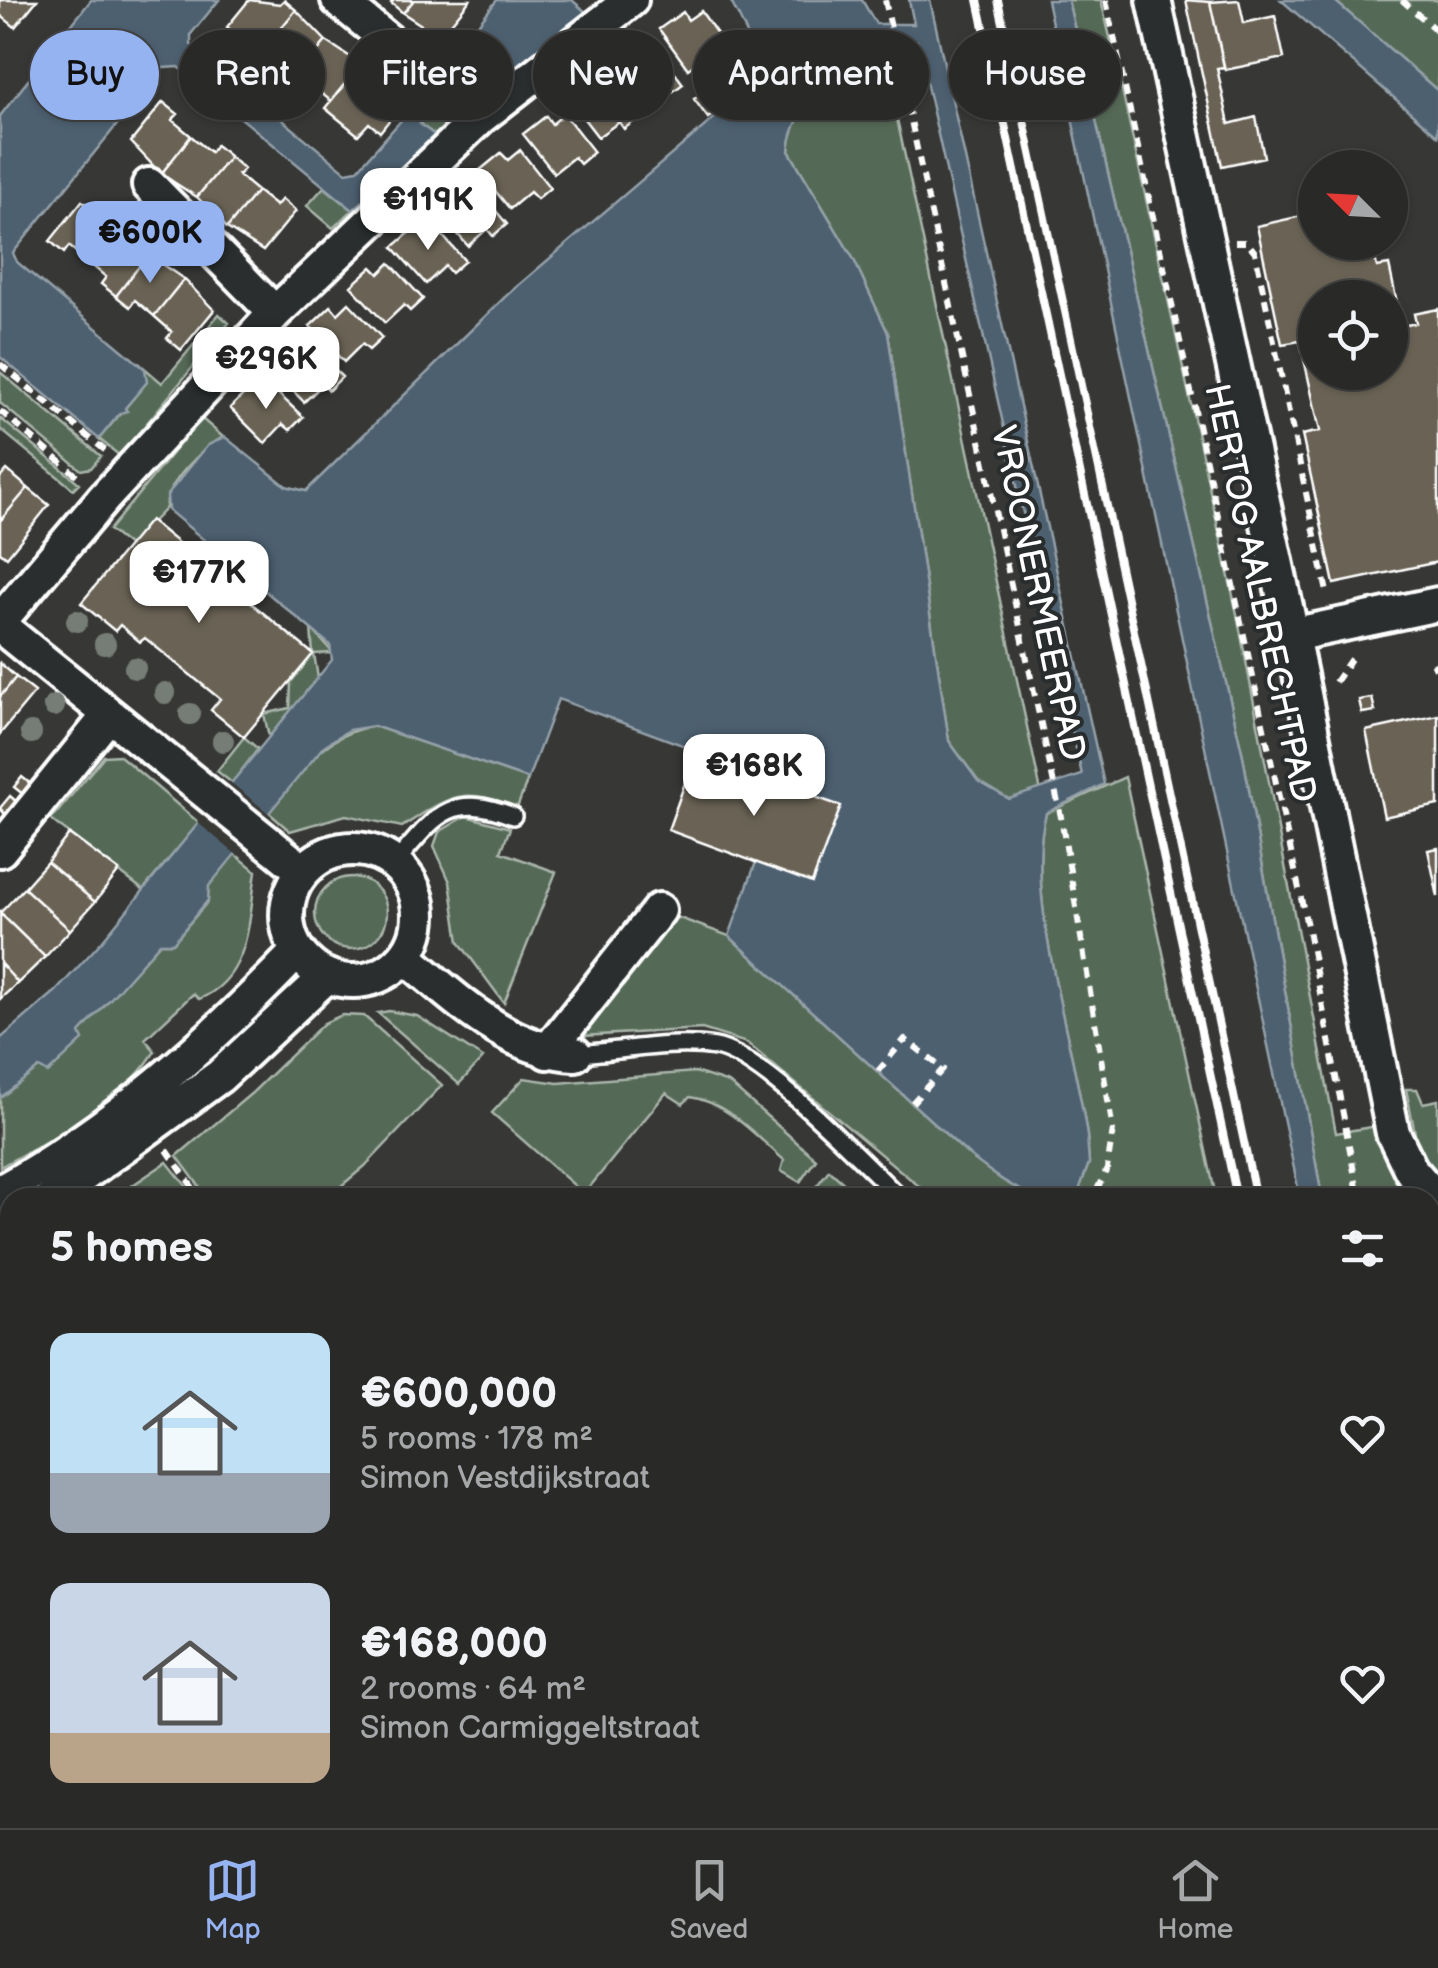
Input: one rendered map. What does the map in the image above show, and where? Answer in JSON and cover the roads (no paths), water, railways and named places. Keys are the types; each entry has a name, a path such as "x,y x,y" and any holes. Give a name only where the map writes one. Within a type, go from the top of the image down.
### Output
{"street":[{"path":"338,0 375,30"},
{"path":"513,92 632,0"},
{"path":"1154,0 1292,635 1393,1133 1411,1170 1427,1188"},
{"path":"304,871 108,716 0,624 104,498 275,314 478,120"},
{"path":"148,185 275,314"},
{"path":"1292,635 1438,604"},
{"path":"0,850 108,716"},
{"path":"358,848 395,863 410,878 420,918 416,939 405,957 375,978 357,982 326,976 298,952 286,920 288,902 304,871 318,858 358,848"},
{"path":"405,957 483,1020 529,1048 561,1053 659,910"},
{"path":"55,1188 138,1103 194,1056 298,952"},
{"path":"55,1188 220,1076 326,976"}],"lane":[{"path":"395,863 430,822 456,806 482,804 512,816"},
{"path":"561,1053 702,1046 725,1050 768,1076 889,1188"}],"water":[{"path":"91,0 219,0 194,30 179,30 179,67 163,68 159,73 159,30 67,30"},
{"path":"497,0 572,0 588,14 567,30 533,30 533,57 513,72 513,30 474,30"},
{"path":"730,0 862,0 876,24 914,24 909,0 930,0 949,86 949,120 957,120 1104,784 1046,813 1041,846 1046,927 1087,1136 1089,1163 1080,1188 1017,1188 984,1167 729,936 756,862 812,883 840,806 695,755 696,750 558,699 528,779 374,726 349,730 324,746 209,886 208,900 173,943 160,943 80,1033 83,1040 48,1073 39,1068 0,1098 0,1039 56,991 102,941 332,660 330,645 168,510 167,495 208,445 225,437 286,486 306,491 507,295 712,120 798,120 789,151 853,258 888,333 949,741 978,781 1009,799 1082,775 929,94 929,30 745,30"},
{"path":"1047,0 1068,0 1075,30 1053,30"},
{"path":"1281,0 1334,0 1438,91 1438,136"},
{"path":"30,78 30,120 121,120 13,253 17,262 145,369 147,382 125,408 127,411 120,413 99,439 0,357 0,116"},
{"path":"243,120 283,120 346,172 357,170 401,120 423,120 420,124 436,136 353,210"},
{"path":"1072,120 1096,120 1243,756 1320,1188 1298,1188"}],"railway":[{"path":"978,0 1235,1188"},
{"path":"998,0 1254,1188"}]}
